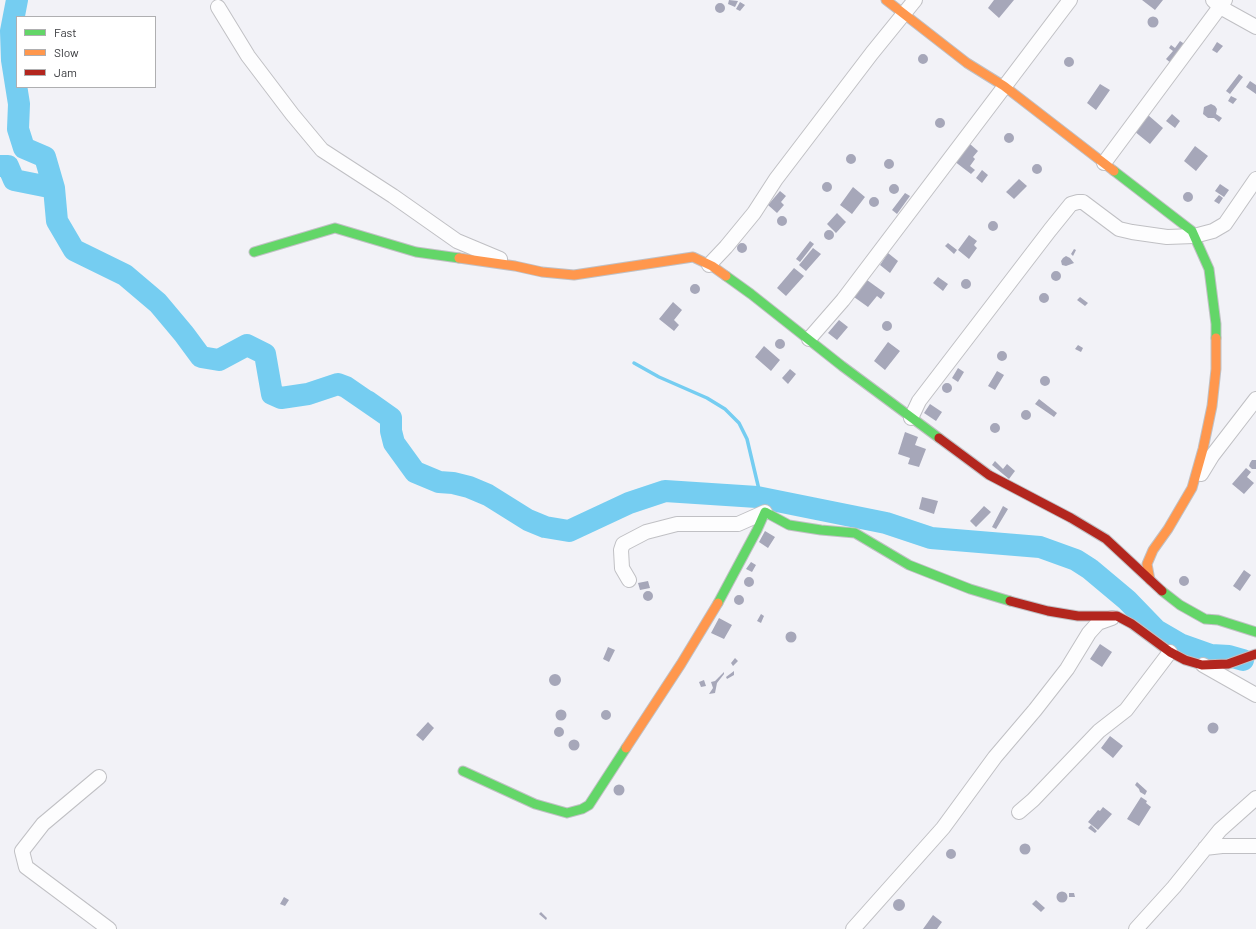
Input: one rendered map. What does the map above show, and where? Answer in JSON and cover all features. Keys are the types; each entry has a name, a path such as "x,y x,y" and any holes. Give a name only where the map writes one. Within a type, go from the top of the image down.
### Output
{"street":[{"path":"886,0 967,63 1004,86 1192,231 1202,251 1210,275 1216,324 1216,362 1212,406 1203,449 1192,488"},
{"path":"709,265 726,248 754,213 780,175 872,53 915,0"},
{"path":"809,339 843,300 1070,0"},
{"path":"1104,163 1220,2 1256,27"},
{"path":"218,7 248,56 292,114 322,150 393,196 457,241 515,266"},
{"path":"911,418 919,401 1071,204 1083,202 1119,229 1167,237 1194,236 1213,231 1225,224 1256,179"},
{"path":"254,252 335,228 416,252 515,266 542,272 574,275 693,257 709,265 751,294 842,366 989,475 1071,518 1106,539 1134,562 1156,587 1180,605 1205,619 1218,620 1256,632"},
{"path":"1150,580 1147,564 1153,550 1168,529 1212,456 1256,399"},
{"path":"629,580 622,568 621,550 623,544 646,532 677,524 738,524 765,512"},
{"path":"765,512 788,525 854,533 909,565 970,589 1010,601 1048,611 1078,616 1117,616 1132,624 1170,652 1185,660 1202,665 1256,695"},
{"path":"463,771 535,804 567,813 582,809 589,805 681,664 712,613 757,530 765,512"},
{"path":"853,929 943,828 994,757 1067,669 1089,633 1098,623 1117,616"},
{"path":"1019,812 1033,800 1099,731 1126,710 1170,652"},
{"path":"1202,665 1228,664 1256,654"},
{"path":"99,777 43,824 22,851 26,867 109,929"},
{"path":"1136,929 1174,887 1220,830 1256,798"},
{"path":"1206,848 1222,846 1256,846"}],"building":[{"path":"729,0 738,1 735,7 728,4"},
{"path":"994,0 1014,0 999,18 988,8"},
{"path":"1142,0 1163,0 1155,10"},
{"path":"740,2 745,5 740,11 736,9"},
{"path":"718,3 722,3 725,8 722,13 718,13 715,10 715,6"},
{"path":"1153,16 1157,18 1159,22 1157,26 1153,28 1149,26 1147,22 1149,18"},
{"path":"1180,41 1186,45 1172,64 1166,59 1173,51 1169,48 1171,45 1175,48"},
{"path":"1217,42 1223,46 1217,53 1212,50"},
{"path":"921,54 925,54 927,55 927,63 921,64 918,61 918,57"},
{"path":"1067,57 1071,57 1073,58 1073,66 1067,67 1064,64 1064,60"},
{"path":"1239,74 1243,77 1230,94 1226,91"},
{"path":"1250,81 1256,85 1256,94 1246,87"},
{"path":"1100,84 1110,90 1096,110 1087,103"},
{"path":"1231,96 1237,99 1233,104 1228,101"},
{"path":"1211,104 1217,109 1216,114 1222,118 1219,122 1214,118 1208,118 1203,114 1204,107"},
{"path":"1172,114 1180,121 1175,128 1166,121"},
{"path":"1148,115 1163,128 1150,144 1134,131"},
{"path":"938,118 942,118 944,119 944,127 938,128 935,125 935,121"},
{"path":"1007,133 1011,133 1013,134 1013,142 1007,143 1004,140 1004,136"},
{"path":"970,144 978,151 973,157 975,159 970,166 975,170 971,174 954,161 963,149 965,151"},
{"path":"1195,146 1208,156 1196,171 1184,161"},
{"path":"849,154 853,154 855,155 855,163 849,164 846,161 846,157"},
{"path":"887,159 891,159 893,160 893,168 887,169 884,166 884,162"},
{"path":"1035,164 1039,164 1041,165 1041,173 1035,174 1032,171 1032,167"},
{"path":"982,170 988,175 982,183 976,178"},
{"path":"1019,179 1027,186 1014,199 1006,192"},
{"path":"825,182 829,182 832,187 829,192 825,192 822,189 822,185"},
{"path":"892,184 896,184 898,185 898,193 892,194 889,191 889,187"},
{"path":"1220,184 1229,190 1224,197 1215,191"},
{"path":"853,187 865,197 852,214 840,205"},
{"path":"780,191 786,196 781,202 784,205 777,213 768,205"},
{"path":"1186,192 1190,192 1192,193 1192,201 1186,202 1183,199 1183,195"},
{"path":"905,193 910,196 897,214 892,210"},
{"path":"1219,195 1223,198 1219,204 1214,201"},
{"path":"872,197 876,197 878,198 878,206 872,207 869,204 869,200"},
{"path":"837,213 846,222 836,233 827,224"},
{"path":"780,216 784,216 786,217 786,225 780,226 777,223 777,219"},
{"path":"991,221 995,221 997,222 997,230 991,231 988,228 988,224"},
{"path":"827,230 831,230 833,231 833,239 827,240 824,237 824,233"},
{"path":"969,235 977,241 974,245 977,248 969,259 958,250"},
{"path":"810,241 814,244 800,262 796,259"},
{"path":"740,243 744,243 746,244 746,252 740,253 737,250 737,246"},
{"path":"948,243 957,250 954,254 945,246"},
{"path":"813,248 821,254 806,271 799,265"},
{"path":"1074,249 1076,250 1073,256 1071,254"},
{"path":"888,253 898,261 890,273 880,265"},
{"path":"1066,256 1074,263 1066,266 1062,265 1061,261"},
{"path":"794,268 804,276 786,296 777,288"},
{"path":"1054,271 1058,271 1061,276 1058,281 1054,281 1051,278 1051,274"},
{"path":"938,277 948,284 943,291 933,283"},
{"path":"964,279 968,279 970,280 970,288 964,289 961,286 961,282"},
{"path":"867,280 885,293 881,299 877,296 868,307 854,297"},
{"path":"693,284 697,284 699,285 699,293 693,294 690,291 690,287"},
{"path":"1042,293 1046,293 1049,298 1046,303 1042,303 1039,300 1039,296"},
{"path":"1080,297 1088,303 1085,306 1077,300"},
{"path":"673,302 682,310 674,320 679,325 674,331 659,319"},
{"path":"839,320 848,327 837,340 828,333"},
{"path":"885,321 889,321 891,322 891,330 885,331 882,328 882,324"},
{"path":"778,339 782,339 784,340 784,348 778,349 775,346 775,342"},
{"path":"888,342 900,351 885,370 874,361"},
{"path":"1078,345 1083,348 1081,352 1075,349"},
{"path":"764,346 780,360 771,371 755,357"},
{"path":"1000,351 1004,351 1006,352 1006,360 1000,361 997,358 997,354"},
{"path":"958,368 964,372 958,382 952,378"},
{"path":"790,369 796,374 788,384 782,378"},
{"path":"997,371 1004,375 995,390 988,386"},
{"path":"1043,376 1047,376 1049,377 1049,385 1043,386 1040,383 1040,379"},
{"path":"945,383 949,383 951,384 951,392 945,393 942,390 942,386"},
{"path":"1039,399 1057,413 1054,417 1035,404"},
{"path":"930,404 942,412 936,421 924,413"},
{"path":"1024,410 1028,410 1030,411 1030,419 1024,420 1021,417 1021,413"},
{"path":"993,423 997,423 999,424 999,432 993,433 990,430 990,426"},
{"path":"905,432 918,437 915,445 926,449 919,467 908,464 910,458 898,454"},
{"path":"1252,460 1256,460 1256,469 1252,469 1249,466"},
{"path":"995,461 1003,469 1007,464 1015,471 1009,479 992,465"},
{"path":"1246,468 1251,472 1247,477 1254,483 1244,494 1232,484"},
{"path":"922,497 938,501 934,514 919,509"},
{"path":"984,506 991,512 976,527 970,521"},
{"path":"1003,506 1008,509 996,529 992,527"},
{"path":"765,531 775,537 768,548 759,542"},
{"path":"751,562 756,565 752,572 746,569"},
{"path":"1244,570 1251,575 1240,591 1233,586"},
{"path":"1182,576 1186,576 1188,577 1188,585 1182,586 1179,583 1179,579"},
{"path":"747,577 751,577 754,582 751,587 747,587 744,584 744,580"},
{"path":"648,581 650,588 640,590 638,583"},
{"path":"646,591 650,591 652,592 652,600 646,601 643,598 643,594"},
{"path":"737,595 741,595 743,596 743,604 737,605 734,602 734,598"},
{"path":"761,614 764,616 761,623 757,621"},
{"path":"719,618 732,625 724,639 711,633"},
{"path":"791,631 795,633 797,637 795,641 791,643 787,641 785,637 787,633"},
{"path":"1100,644 1112,652 1102,667 1090,659"},
{"path":"608,647 615,650 609,662 603,659"},
{"path":"735,658 738,661 733,666 731,663"},
{"path":"734,671 734,675 727,679 726,677"},
{"path":"724,672 717,683 715,693 709,694 713,688 711,682 715,681"},
{"path":"553,674 557,674 561,680 557,686 553,686 549,682 549,678"},
{"path":"704,680 706,686 701,687 699,682"},
{"path":"561,709 565,711 567,715 565,719 561,721 557,719 555,715 557,711"},
{"path":"604,710 608,710 610,711 610,719 604,720 601,717 601,713"},
{"path":"428,722 434,728 423,741 416,735"},
{"path":"1213,722 1217,724 1219,728 1217,732 1213,734 1209,732 1207,728 1209,724"},
{"path":"557,727 561,727 564,732 561,737 557,737 554,734 554,730"},
{"path":"1110,736 1123,746 1113,758 1101,748"},
{"path":"574,739 578,741 580,745 578,749 574,751 570,749 568,745 570,741"},
{"path":"1137,782 1147,791 1145,795 1140,792 1135,785"},
{"path":"617,785 621,785 623,786 623,794 617,795 614,792 614,788"},
{"path":"1141,797 1147,801 1146,803 1151,807 1139,826 1127,819"},
{"path":"1103,807 1112,814 1098,830 1088,822 1098,810 1100,811"},
{"path":"1091,825 1097,831 1095,833 1088,828"},
{"path":"1025,843 1029,845 1031,849 1029,853 1025,855 1021,853 1019,849 1021,845"},
{"path":"949,849 953,849 955,850 955,858 949,859 946,856 946,852"},
{"path":"1062,891 1066,893 1068,897 1066,901 1062,903 1058,901 1056,897 1058,893"},
{"path":"1069,893 1074,893 1075,897 1069,897"},
{"path":"284,897 289,900 285,906 280,904"},
{"path":"899,899 903,901 905,905 903,909 899,911 895,909 893,905 895,901"},
{"path":"1036,900 1045,908 1041,912 1032,904"},
{"path":"541,912 547,918 546,920 539,914"},
{"path":"933,915 942,922 937,929 923,929"}],"waterway":[{"path":"16,85 12,60 11,31 17,0"},
{"path":"16,88 19,104 18,129 24,148 45,157 54,188"},
{"path":"0,166 8,166 14,180 54,188 57,221 74,250 125,275 158,303 201,357 219,360 247,345 265,354 272,394 281,398 308,394 338,384 346,387 391,418 367,401"},
{"path":"634,363 659,377 707,398 725,409 739,423 747,439 761,498"},
{"path":"391,418 391,431 394,443 415,472 439,482 453,483 469,487 488,495 528,520 545,527 569,531 629,503 665,491 757,497 886,523 931,538 1040,547 1076,560 1090,569 1127,600 1156,630 1180,644 1211,655 1229,656 1243,660"}],"traffic: fast":[{"path":"1114,171 1192,231 1209,269 1216,324 1216,338"},
{"path":"254,252 335,228 416,252 459,258"},
{"path":"726,276 842,366 939,438"},
{"path":"718,603 765,512 789,525 855,533 909,565 970,589 1010,601"},
{"path":"1162,591 1180,605 1205,619 1218,620 1256,632"},
{"path":"463,771 535,804 567,813 582,809 589,805 626,748"}],"traffic: slow":[{"path":"886,0 967,63 1004,86 1114,171"},
{"path":"459,258 515,266 542,272 574,275 693,257 712,266 726,276"},
{"path":"1150,580 1147,564 1153,550 1168,529 1192,488 1203,449 1212,406 1216,369 1216,338"},
{"path":"626,748 681,664 718,603"}],"traffic: jam":[{"path":"939,438 989,475 1071,518 1106,539 1162,591"},
{"path":"1010,601 1048,611 1078,616 1117,616 1132,624 1170,652 1185,660 1202,665 1228,664 1256,654"}]}
